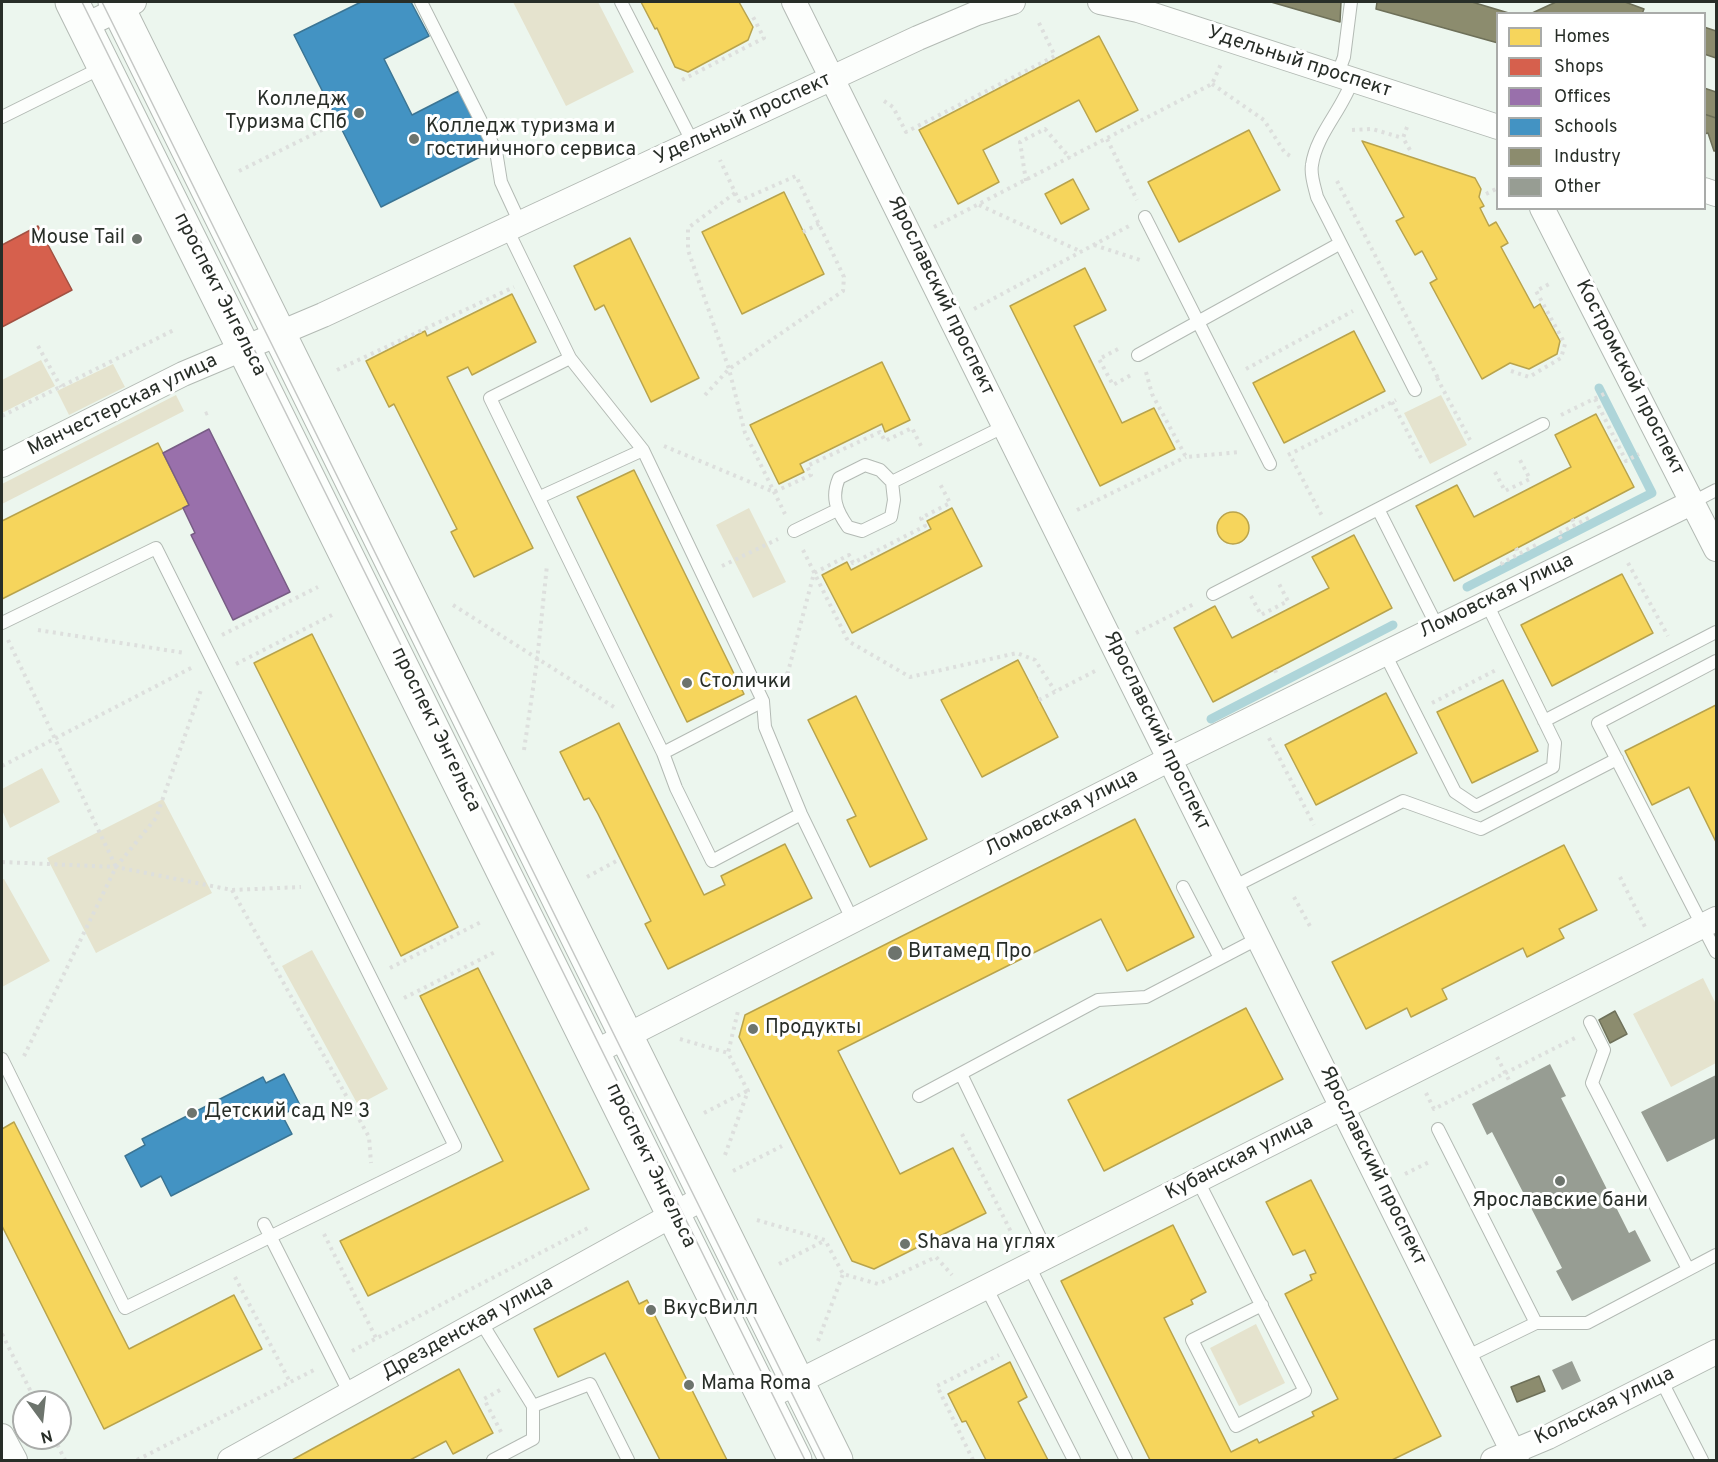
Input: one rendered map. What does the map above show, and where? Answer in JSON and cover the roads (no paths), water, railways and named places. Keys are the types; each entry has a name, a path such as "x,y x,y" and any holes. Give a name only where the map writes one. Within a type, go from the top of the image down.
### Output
{"main road":[{"name":"проспект Энгельса","path":"122,4 279,334 837,1461"},
{"name":"проспект Энгельса","path":"78,14 595,1052 795,1461"}],"street":[{"name":"Ярославский проспект","path":"794,2 1005,426 1124,647 1170,759 1466,1358 1507,1457"},
{"name":"Удельный проспект","path":"245,348 832,78 977,13 1013,2"},
{"name":"Удельный проспект","path":"1100,2 1139,6 1344,78 1496,127"},
{"path":"78,14 122,4"},
{"name":"Костромской проспект","path":"1543,210 1716,549"},
{"name":"Манчестерская улица","path":"2,465 183,374 245,348"},
{"name":"Ломовская улица","path":"595,1052 1170,759 1693,502"},
{"name":"Кубанская улица","path":"764,1399 1710,922"},
{"name":"Дрезденская улица","path":"230,1461 705,1197"},
{"name":"Кольская улица","path":"1507,1457 1716,1352"},
{"path":"2,1436 15,1461"}],"lane":[{"path":"421,2 496,151 501,182 513,226 531,279 570,358 643,450 763,701 765,727 801,814 853,921"},
{"path":"621,2 693,143"},
{"path":"1351,2 1344,57 1346,100 1318,145 1311,167 1317,197 1415,390"},
{"path":"2,117 104,67"},
{"path":"1145,217 1270,464"},
{"path":"1138,355 1339,244"},
{"path":"570,358 490,398 663,753 676,788 712,861 801,814"},
{"path":"1213,594 1543,424"},
{"path":"892,483 1005,426"},
{"path":"540,497 643,450"},
{"path":"865,465 880,470 892,483 894,500 891,517 862,531 848,527 837,510 834,491 839,478 865,465"},
{"path":"1693,502 1716,490"},
{"path":"1378,509 1437,626"},
{"path":"794,531 837,510"},
{"path":"2,624 156,548 455,1146 125,1308 2,1059"},
{"path":"1384,652 1455,792 1476,807 1553,767 1555,743 1486,602"},
{"path":"1544,721 1716,632"},
{"path":"1716,661 1598,723 1710,922 1716,952"},
{"path":"663,753 763,701"},
{"path":"1233,887 1403,801 1481,829 1617,759"},
{"path":"1184,886 1220,958"},
{"path":"920,1096 1098,1000 1146,997 1259,938"},
{"path":"1590,1022 1604,1050 1592,1083 1688,1269"},
{"path":"961,1074 1126,1461"},
{"path":"1438,1129 1536,1323"},
{"path":"1198,1180 1262,1305 1305,1391 1236,1426 1192,1341 1262,1305"},
{"path":"264,1224 350,1394"},
{"path":"1466,1358 1536,1323 1587,1323 1716,1255"},
{"path":"986,1287 1074,1461"},
{"path":"481,1322 533,1406 533,1439 493,1461"},
{"path":"1661,1380 1702,1461"},
{"path":"533,1406 590,1384 628,1461"}],"waterway":[{"path":"1467,587 1652,493 1599,388"},
{"path":"1211,719 1393,625"}],"tram line":[{"path":"82,2 805,1460"},
{"path":"102,2 825,1460"}],"place":[{"name":"Колледж Туризма СПб","path":"359,113"},
{"name":"Колледж туризма и гостиничного сервиса","path":"414,139"},
{"name":"Mouse Tail","path":"137,239"},
{"name":"Столички","path":"687,683"},
{"name":"Витамед Про","path":"895,953"},
{"name":"Продукты","path":"753,1029"},
{"name":"Детский сад № 3","path":"192,1113"},
{"name":"Ярославские бани","path":"1560,1181"},
{"name":"Shava на углях","path":"905,1244"},
{"name":"ВкусВилл","path":"651,1310"},
{"name":"Mama Roma","path":"689,1385"}]}
